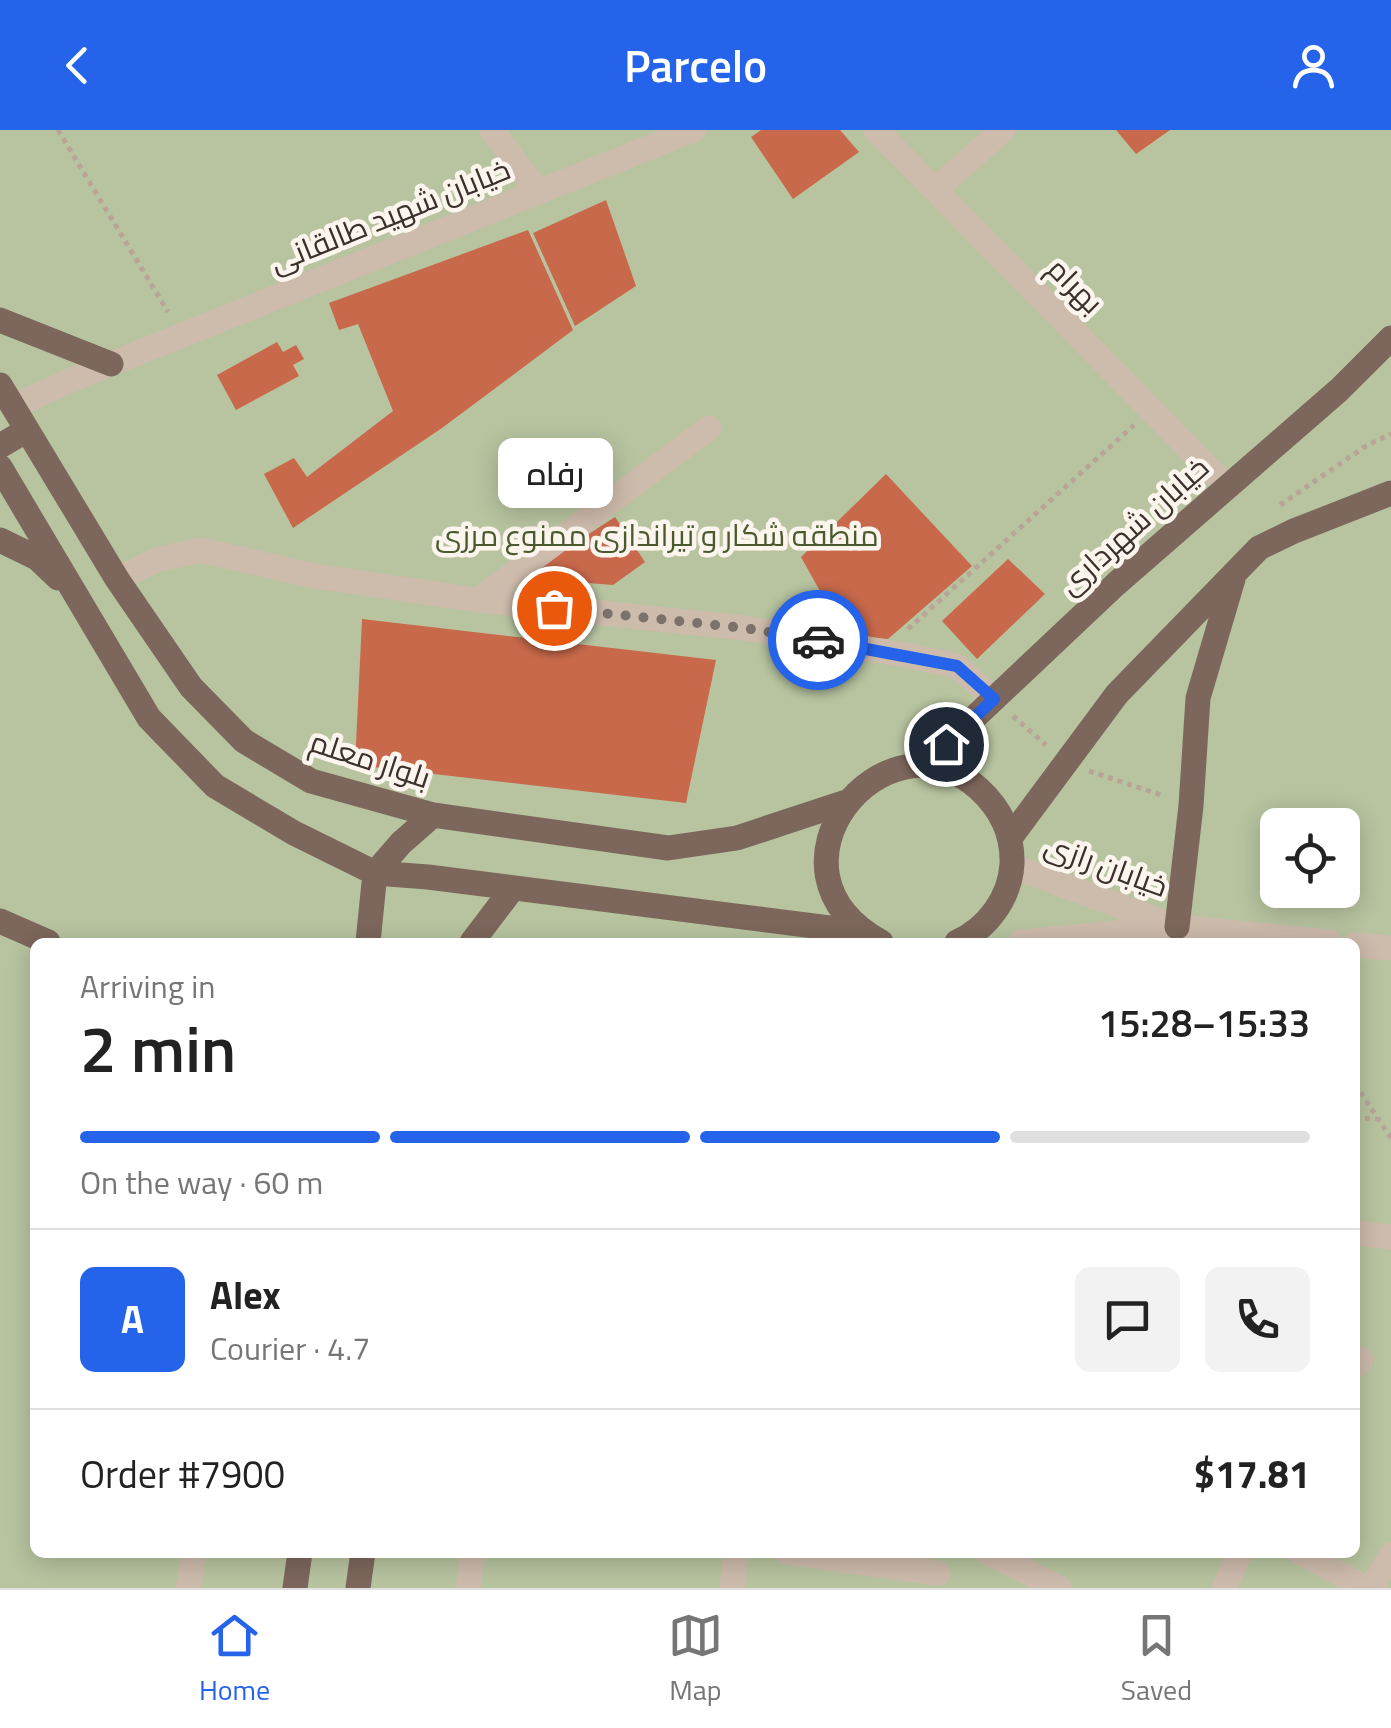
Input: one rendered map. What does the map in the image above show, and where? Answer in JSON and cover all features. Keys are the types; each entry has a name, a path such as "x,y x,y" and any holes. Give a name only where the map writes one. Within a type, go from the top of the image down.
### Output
{"main road":[{"path":"0,320 111,364"},
{"name":"خیابان شهرداری","path":"922,766 1116,584 1339,390 1391,338"},
{"name":"بلوار معلم","path":"4,402 27,430 117,579 190,687 244,741 311,781 433,815 668,848 737,838 846,802 868,782 894,770 922,766"},
{"path":"0,446 27,430"},
{"path":"0,467 150,718 215,786 294,833 376,873 871,937"},
{"path":"1010,838 1117,694 1260,548 1391,493"},
{"path":"0,540 37,558 81,601"},
{"path":"1177,927 1198,698 1234,574"},
{"path":"922,766 948,771 972,782 991,800 1010,838 1012,866 1006,894 991,918 967,938"},
{"path":"846,802 834,822 827,846 827,870 833,894 845,914 871,937"},
{"path":"368,938 376,873 400,843 433,815"},
{"path":"475,938 513,888"},
{"path":"0,921 39,938"},
{"path":"295,1588 299,1558"},
{"path":"358,1588 362,1558"}],"street":[{"path":"492,130 538,191"},
{"name":"بهرام","path":"876,130 1227,487"},
{"path":"935,190 1003,130"},
{"name":"خیابان شهيد طالقانی","path":"4,402 111,364 676,133"},
{"path":"478,600 709,428"},
{"path":"117,579 159,559 201,550 314,576 478,600 744,628 884,651 957,666 994,699"},
{"name":"خیابان رازی","path":"1012,866 1177,927"},
{"name":"خیابان رازی","path":"1063,938 1177,927 1289,938"},
{"path":"1360,945 1391,948"},
{"path":"1360,1234 1391,1237"},
{"path":"1310,1558 1368,1588 1391,1555"},
{"path":"188,1588 193,1558"},
{"path":"468,1588 472,1558"},
{"path":"732,1588 735,1558"},
{"path":"870,1558 938,1573"},
{"path":"999,1558 1059,1588"},
{"path":"1224,1588 1237,1558"}],"path":[{"path":"58,130 182,335"},
{"path":"884,651 1151,410"},
{"path":"1278,507 1366,446 1391,434"},
{"path":"1360,1092 1391,1138"},
{"path":"1360,1118 1378,1119"}],"green space":[{"name":"منطقه شکار و تیراندازی ممنوع مرزی","path":"0,130 1391,130 1391,1588 0,1588"}],"building":[{"path":"761,130 840,130 859,152 793,199 751,137"},
{"path":"1116,130 1170,130 1136,154"},
{"path":"606,200 636,286 575,326 533,233"},
{"path":"528,230 573,330 442,428 293,528 264,474 294,458 307,477 393,411 358,324 339,330 329,303"},
{"path":"277,342 283,352 296,345 304,359 293,365 299,376 236,410 217,375"},
{"path":"886,474 972,566 888,639 845,636 801,557"},
{"path":"615,517 645,562 613,585 538,579 535,569"},
{"path":"1008,559 1045,594 977,659 942,621"},
{"path":"362,619 716,660 686,803 355,765"}],"way so far":[{"path":"554,608 744,628 818,640"}],"place":[{"name":"رفاه","path":"554,608"}],"route":[{"path":"818,640 957,666 994,699 946,744"}]}
